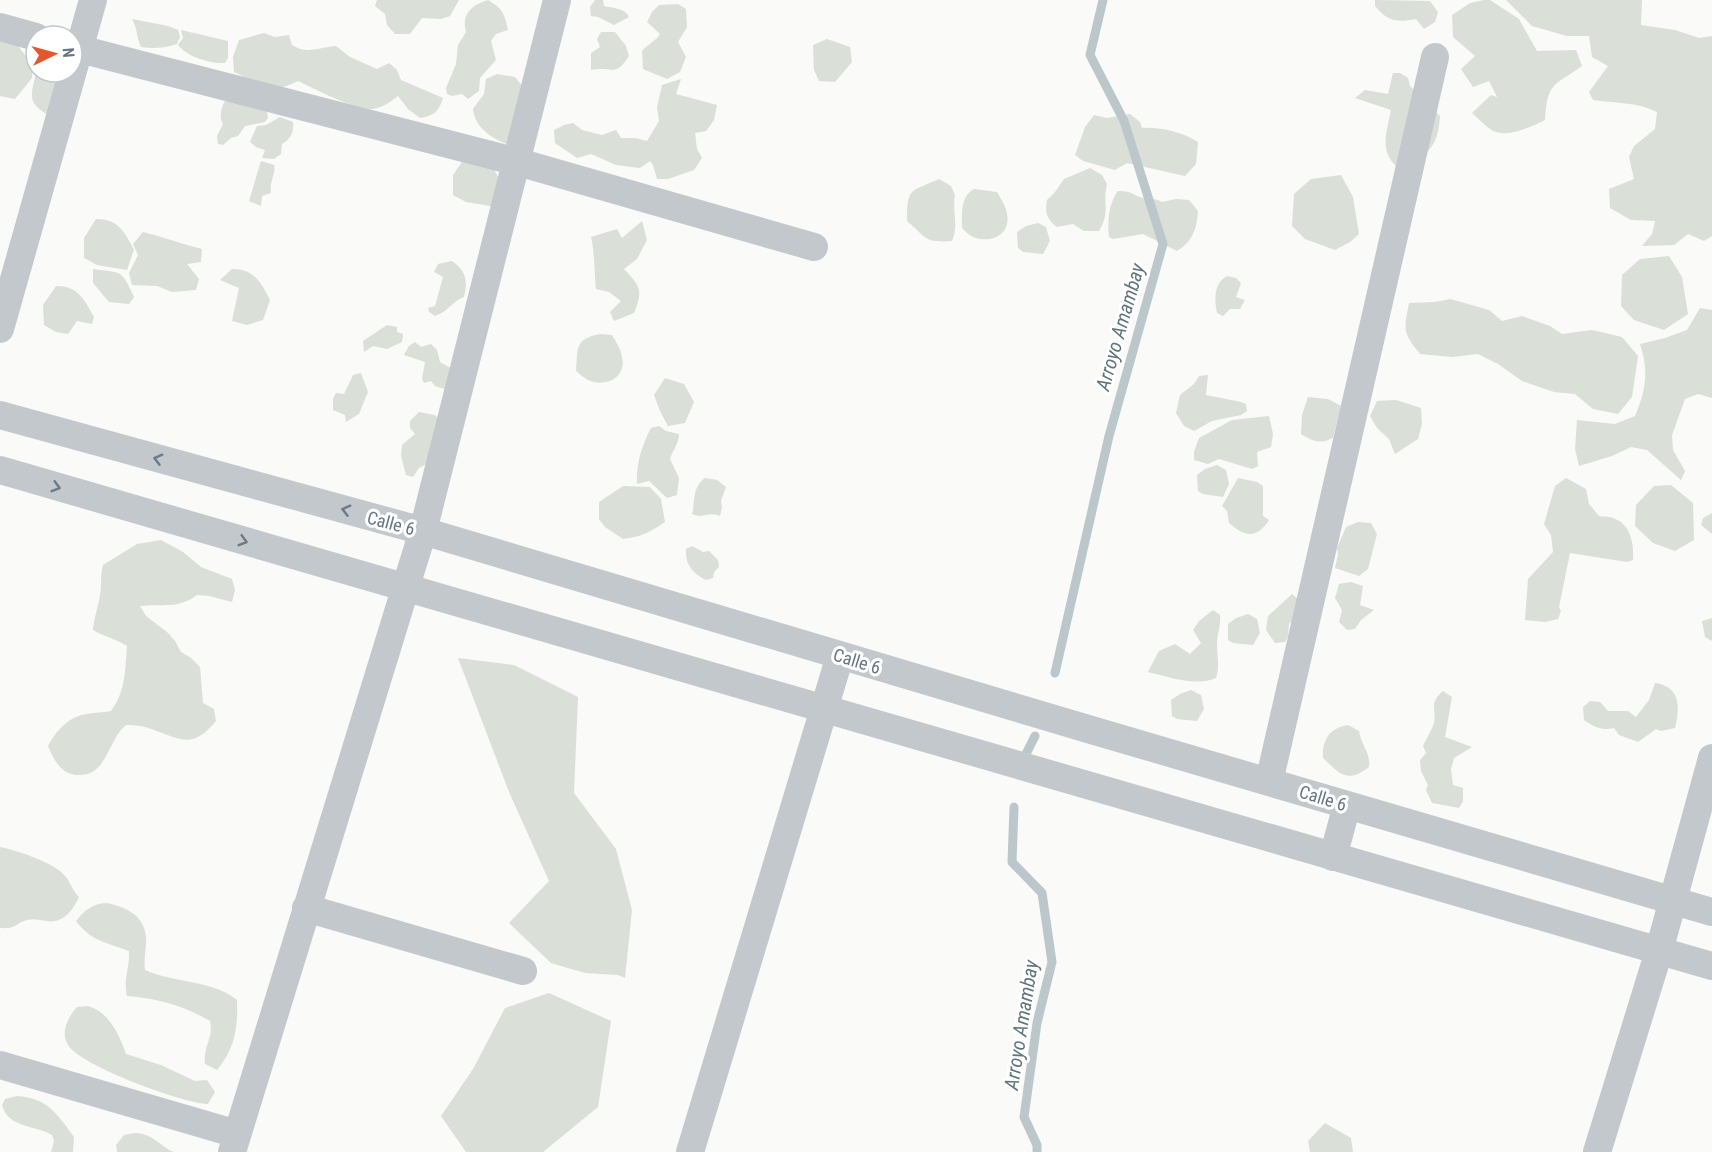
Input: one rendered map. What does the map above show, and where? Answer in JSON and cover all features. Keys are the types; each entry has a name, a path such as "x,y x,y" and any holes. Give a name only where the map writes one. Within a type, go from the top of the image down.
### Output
{"street":[{"path":"84,24 93,0"},
{"path":"0,1065 234,1143 423,531 518,162 557,0"},
{"path":"0,27 24,34"},
{"path":"84,50 518,162 814,248"},
{"path":"1269,782 1435,57"},
{"path":"0,329 65,84"},
{"name":"Calle 6","path":"0,415 423,531 1712,912"},
{"path":"0,470 1712,966"},
{"path":"690,1152 840,656"},
{"path":"1597,1152 1659,951 1712,758"},
{"path":"1333,856 1347,805"},
{"path":"306,908 523,971"}],"shaded area":[{"path":"377,0 459,0 450,16 441,19 422,18 410,34 395,34 387,25 385,14 375,6"},
{"path":"488,0 502,12 508,30 496,34 491,41 496,60 480,78 479,91 468,99 462,94 452,96 447,94 446,88 456,64 458,45 466,32 467,15 477,5"},
{"path":"595,0 603,0 604,6 621,10 629,17 614,25 591,16 590,7"},
{"path":"1375,0 1430,1 1438,12 1435,22 1424,29 1416,19 1398,21 1388,18 1375,6"},
{"path":"1490,0 1519,19 1537,51 1576,50 1582,66 1550,91 1545,120 1510,133 1496,132 1472,113 1491,95 1497,97 1489,81 1473,87 1461,69 1475,56 1453,37 1452,15 1470,3"},
{"path":"1506,0 1642,0 1641,25 1675,30 1699,38 1712,36 1712,236 1704,241 1688,234 1674,245 1642,246 1652,234 1655,221 1631,220 1610,208 1609,189 1634,179 1629,157 1634,146 1655,129 1657,112 1633,105 1593,100 1589,92 1608,66 1592,57 1589,36 1567,36 1532,26"},
{"path":"678,4 686,9 687,27 678,42 686,57 680,72 667,79 643,69 642,51 660,34 647,22 652,12 659,5"},
{"path":"0,19 24,53 24,84 27,84 15,99 0,96"},
{"path":"132,19 178,30 180,37 177,44 159,48 141,47"},
{"path":"181,30 228,41 228,58 225,63 200,59 187,53 178,45 183,38"},
{"path":"601,32 615,32 626,46 629,56 617,69 591,70 591,53 600,47 597,39"},
{"path":"264,33 275,37 289,35 292,45 303,50 336,46 350,57 377,69 389,63 397,70 401,80 443,98 438,110 429,116 420,118 408,109 398,96 373,109 356,106 298,81 279,88 265,87 234,72 233,57 239,40"},
{"path":"827,39 850,47 852,62 835,82 819,81 814,70 813,45"},
{"path":"1393,73 1400,73 1408,78 1410,86 1440,116 1436,137 1428,151 1396,166 1387,153 1386,147 1386,133 1391,110 1355,98 1365,90 1388,94"},
{"path":"497,74 515,77 528,93 512,146 486,133 477,122 473,109 484,94 486,79"},
{"path":"681,79 676,94 717,105 714,120 706,131 695,133 697,149 702,158 694,170 668,179 657,179 650,161 640,168 616,165 591,154 577,158 555,143 554,130 573,123 582,130 602,135 616,130 621,138 647,141 659,121 657,107 662,85"},
{"path":"34,84 64,84 50,116 37,107 32,93"},
{"path":"227,97 263,109 267,112 268,118 265,122 245,126 238,136 231,138 223,145 218,144 217,136 223,124 221,110"},
{"path":"1130,114 1140,122 1142,128 1171,131 1198,142 1196,164 1185,176 1127,163 1115,170 1083,161 1075,155 1085,127 1094,115 1107,118"},
{"path":"280,117 293,122 291,135 282,144 281,154 274,159 262,158 265,150 250,142 257,126 266,125"},
{"path":"466,156 493,167 503,187 496,207 466,202 453,195 453,175"},
{"path":"261,161 274,165 274,168 271,193 262,196 261,206 249,201"},
{"path":"1090,168 1102,175 1107,184 1103,224 1099,231 1084,231 1073,224 1057,227 1047,215 1047,200 1064,179"},
{"path":"1341,175 1353,197 1359,234 1335,250 1305,239 1292,226 1294,194 1311,179"},
{"path":"939,179 951,186 955,195 955,230 952,241 936,241 926,238 907,221 908,202 912,192"},
{"path":"974,189 997,192 1003,203 1007,221 1003,232 998,236 980,239 962,228 964,201 969,192"},
{"path":"1118,191 1162,202 1176,199 1189,200 1198,211 1195,229 1190,239 1177,251 1143,234 1113,239 1109,237 1109,212"},
{"path":"96,219 115,224 127,238 134,250 127,270 97,265 84,258 84,238"},
{"path":"642,221 647,240 637,259 624,269 639,289 639,299 634,313 614,321 610,312 621,301 609,292 596,289 591,237 617,229 622,238"},
{"path":"1038,223 1046,227 1050,241 1043,254 1023,252 1018,248 1017,232 1026,226"},
{"path":"143,232 202,249 201,262 187,264 199,279 196,290 172,292 157,286 132,285 129,273 138,255 133,244"},
{"path":"1669,256 1682,277 1688,314 1664,330 1634,320 1621,306 1622,275 1640,259"},
{"path":"452,261 465,276 464,297 435,316 429,312 428,308 435,306 443,277 434,272 438,264"},
{"path":"93,269 120,274 134,297 129,304 109,302 93,283"},
{"path":"232,269 251,274 263,288 270,300 263,320 247,325 232,321 239,288 220,280"},
{"path":"1227,276 1236,278 1241,283 1236,297 1245,300 1240,309 1230,309 1223,316 1217,313 1215,297 1217,287"},
{"path":"56,286 70,288 80,295 94,317 92,324 77,321 68,334 56,332 44,325 43,305"},
{"path":"1450,299 1489,310 1502,321 1522,316 1550,326 1562,334 1592,330 1622,337 1638,356 1632,397 1618,414 1593,409 1575,394 1554,392 1522,381 1498,364 1478,354 1452,357 1420,354 1407,335 1406,319 1409,303"},
{"path":"1700,308 1712,310 1712,398 1698,394 1685,399 1672,435 1673,450 1685,471 1681,480 1647,450 1631,447 1612,456 1579,466 1575,449 1577,420 1615,424 1635,416 1642,398 1645,380 1645,363 1640,344 1687,330"},
{"path":"387,325 397,327 397,332 403,334 402,342 387,349 373,346 364,352 363,341"},
{"path":"600,334 612,335 621,351 623,364 618,376 601,383 588,380 576,371 579,346 586,339"},
{"path":"415,342 421,347 431,344 437,350 440,362 458,372 451,391 435,386 431,381 424,383 422,379 425,362 404,355 409,346"},
{"path":"361,373 368,392 359,414 346,422 345,415 333,410 333,399 336,393 344,394 353,375"},
{"path":"1208,375 1206,395 1241,402 1246,404 1247,411 1241,415 1212,421 1194,431 1184,426 1176,413 1180,395 1194,384 1199,376"},
{"path":"665,378 684,384 694,402 685,423 668,426 660,411 654,395"},
{"path":"1308,397 1328,399 1341,406 1333,438 1317,441 1301,434 1302,415"},
{"path":"1396,400 1421,408 1422,424 1418,439 1395,454 1389,439 1377,428 1370,416 1377,401"},
{"path":"419,412 435,415 444,425 434,460 419,468 413,477 406,475 401,456 402,445 415,434 410,428 410,421"},
{"path":"1269,416 1273,434 1271,447 1257,452 1258,466 1252,469 1219,459 1208,464 1194,460 1199,438 1232,420"},
{"path":"659,426 666,431 679,434 670,459 679,478 677,495 667,498 649,481 637,484 640,455 645,441 651,428"},
{"path":"1217,465 1226,470 1229,484 1223,497 1198,491 1197,475"},
{"path":"705,478 717,480 726,487 721,501 720,516 692,514 696,491"},
{"path":"1238,478 1257,482 1263,486 1263,516 1269,520 1255,533 1245,533 1229,523 1227,511 1222,506"},
{"path":"1566,478 1586,489 1589,504 1599,516 1611,517 1624,525 1632,541 1633,560 1627,562 1570,553 1558,619 1545,622 1525,620 1528,579 1553,552 1551,535 1544,524 1555,486"},
{"path":"1671,485 1693,503 1694,540 1675,551 1653,543 1635,526 1636,505 1654,486"},
{"path":"623,486 650,487 661,499 665,522 645,534 623,539 605,527 599,519 599,502"},
{"path":"1712,513 1712,534 1701,525 1703,518"},
{"path":"1358,522 1371,523 1377,534 1368,569 1359,576 1335,568 1337,548 1346,527"},
{"path":"161,540 183,552 201,567 232,579 235,590 232,602 197,595 183,603 140,606 146,616 167,632 181,652 200,667 203,703 214,709 216,721 201,735 188,740 144,727 126,725 95,770 87,774 71,774 62,769 48,746 59,730 74,718 90,713 111,711 120,696 124,680 127,646 93,630 101,591 103,565 137,544"},
{"path":"692,546 703,552 709,551 718,560 719,567 714,572 713,578 706,580 690,568 686,549"},
{"path":"1351,582 1363,586 1360,605 1374,610 1361,620 1355,629 1347,630 1339,622 1342,610 1335,598 1339,584"},
{"path":"1292,594 1298,599 1295,618 1289,624 1285,642 1275,643 1266,630 1268,616"},
{"path":"1213,610 1220,615 1216,678 1200,682 1148,672 1159,651 1175,644 1190,654 1201,643 1193,630 1199,621"},
{"path":"1248,614 1257,619 1260,633 1253,645 1233,643 1228,640 1228,624"},
{"path":"1712,618 1712,641 1705,637 1702,621"},
{"path":"458,658 514,665 578,697 574,793 616,849 632,910 625,978 618,975 585,973 551,963 509,923 549,881 509,792"},
{"path":"1655,683 1670,689 1677,699 1678,713 1675,728 1661,731 1656,729 1638,742 1619,735 1614,728 1598,728 1584,720 1583,707 1590,701 1600,702 1608,711 1628,711 1636,717 1649,700"},
{"path":"1191,690 1201,695 1204,709 1197,721 1177,719 1172,716 1171,700"},
{"path":"1443,691 1452,697 1445,737 1472,747 1454,758 1451,769 1453,785 1463,788 1463,801 1459,808 1432,803 1426,790 1428,785 1421,771 1420,760 1426,753 1423,746 1435,718 1434,703"},
{"path":"1348,725 1359,731 1369,762 1369,767 1349,776 1339,772 1323,758 1324,745 1328,736 1336,729"},
{"path":"0,847 35,858 54,867 66,877 79,897 67,915 53,921 30,919 13,927 0,928"},
{"path":"107,903 130,911 141,921 146,936 145,970 205,985 237,1000 237,1020 232,1046 217,1070 205,1064 211,1032 210,1021 170,1004 127,996 129,951 94,937 76,921 90,908"},
{"path":"549,993 611,1021 598,1107 543,1152 466,1152 441,1116 473,1069 505,1008"},
{"path":"88,1006 102,1013 112,1025 126,1054 161,1065 195,1081 207,1080 215,1092 208,1104 156,1091 91,1063 76,1053 66,1040 66,1025 77,1007"},
{"path":"17,1096 37,1100 57,1114 74,1137 73,1152 51,1152 54,1141 52,1135 10,1118 2,1105 5,1099"},
{"path":"1325,1123 1351,1138 1353,1152 1310,1152 1308,1141"},
{"path":"135,1133 151,1138 174,1152 117,1152 116,1145 124,1135"}],"waterway":[{"name":"Arroyo Amambay","path":"1055,673 1109,436 1163,244 1124,121 1090,55 1103,0"},
{"name":"Arroyo Amambay","path":"1023,760 1035,736"},
{"name":"Arroyo Amambay","path":"1014,807 1012,862 1042,893 1052,962 1037,1023 1024,1117 1037,1145 1037,1152"}]}
